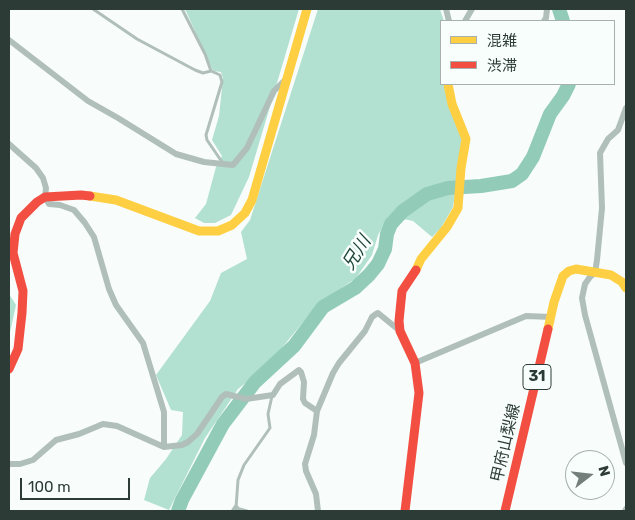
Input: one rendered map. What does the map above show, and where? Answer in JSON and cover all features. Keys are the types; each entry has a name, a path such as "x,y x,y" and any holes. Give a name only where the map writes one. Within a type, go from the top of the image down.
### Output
{"street":[{"path":"9,369 18,349 23,299 23,291 12,253 15,234 21,218 37,202 45,197 66,195 106,198 198,231 209,232 225,229 240,219 252,200 307,9"},
{"path":"466,20 472,9"},
{"path":"9,40 88,101 169,150 191,159 224,165 233,165 247,148 274,91 287,78"},
{"path":"405,511 419,392 415,363 400,331 402,290 414,274 421,259 447,227 458,208 461,168 466,139 452,104 448,85"},
{"path":"626,108 618,130 608,139 600,153 602,208 595,273 590,277 583,290 583,306 626,463"},
{"path":"9,144 40,173 46,188 45,197 49,204 60,205 74,210 94,237 109,289 116,305 143,343 164,412 164,446"},
{"name":"甲府山梨線","path":"505,511 551,317 563,276 569,271 576,270 611,275 625,284"},
{"path":"318,511 316,494 305,464 314,435 317,411 333,373 365,331 372,317 378,314 400,331"},
{"path":"415,363 526,316 551,317"},
{"path":"9,464 20,464 33,460 56,440 79,434 103,424 117,426 164,446 182,445 194,438 218,400 226,394 246,399 273,394 280,384 298,370 301,372 304,382 303,399 305,403 317,411"}],"lane":[{"path":"93,9 136,39 194,70 203,73 211,71 220,75 222,82 206,135 224,165"},
{"path":"182,9 205,54 211,71"},
{"path":"247,511 235,510 238,480 244,465 270,428 268,414 273,394"}],"green space":[{"path":"185,9 299,9 249,177 231,215 215,223 204,223 195,218 206,204 216,167 222,156 212,140 219,116 223,78 221,72 213,71"},
{"path":"318,9 440,9 444,20 440,20 440,85 445,85 463,144 453,207 441,228 432,237 413,221 389,216 378,235 372,255 356,278 317,305 267,366 238,389 205,438 169,510 144,500 150,478 182,435 183,412 171,410 156,375 210,301 221,273 247,259 241,232 250,220"},
{"path":"9,294 16,305 9,337"}],"waterway":[{"name":"兄川","path":"559,9 563,20"},
{"name":"兄川","path":"178,511 182,500 223,424 255,382 294,346 323,307 355,288 369,275 378,264 385,249 387,234 391,224 403,211 427,194 448,188 481,186 512,181 522,174 533,157 550,114 568,85"}],"traffic: slow":[{"path":"90,196 116,200 199,231 218,231 232,225 245,213 252,200 307,9"},
{"path":"416,270 421,259 447,227 458,208 461,168 466,139 452,104 448,85"},
{"path":"548,329 554,302 563,276 569,271 576,269 611,275 622,282 626,288"}],"traffic: jam":[{"path":"9,369 18,349 22,313 23,291 13,253 15,234 21,218 37,202 45,197 90,196"},
{"path":"405,511 419,393 415,363 400,331 399,321 402,291 416,270"},
{"path":"505,511 548,329"}]}
